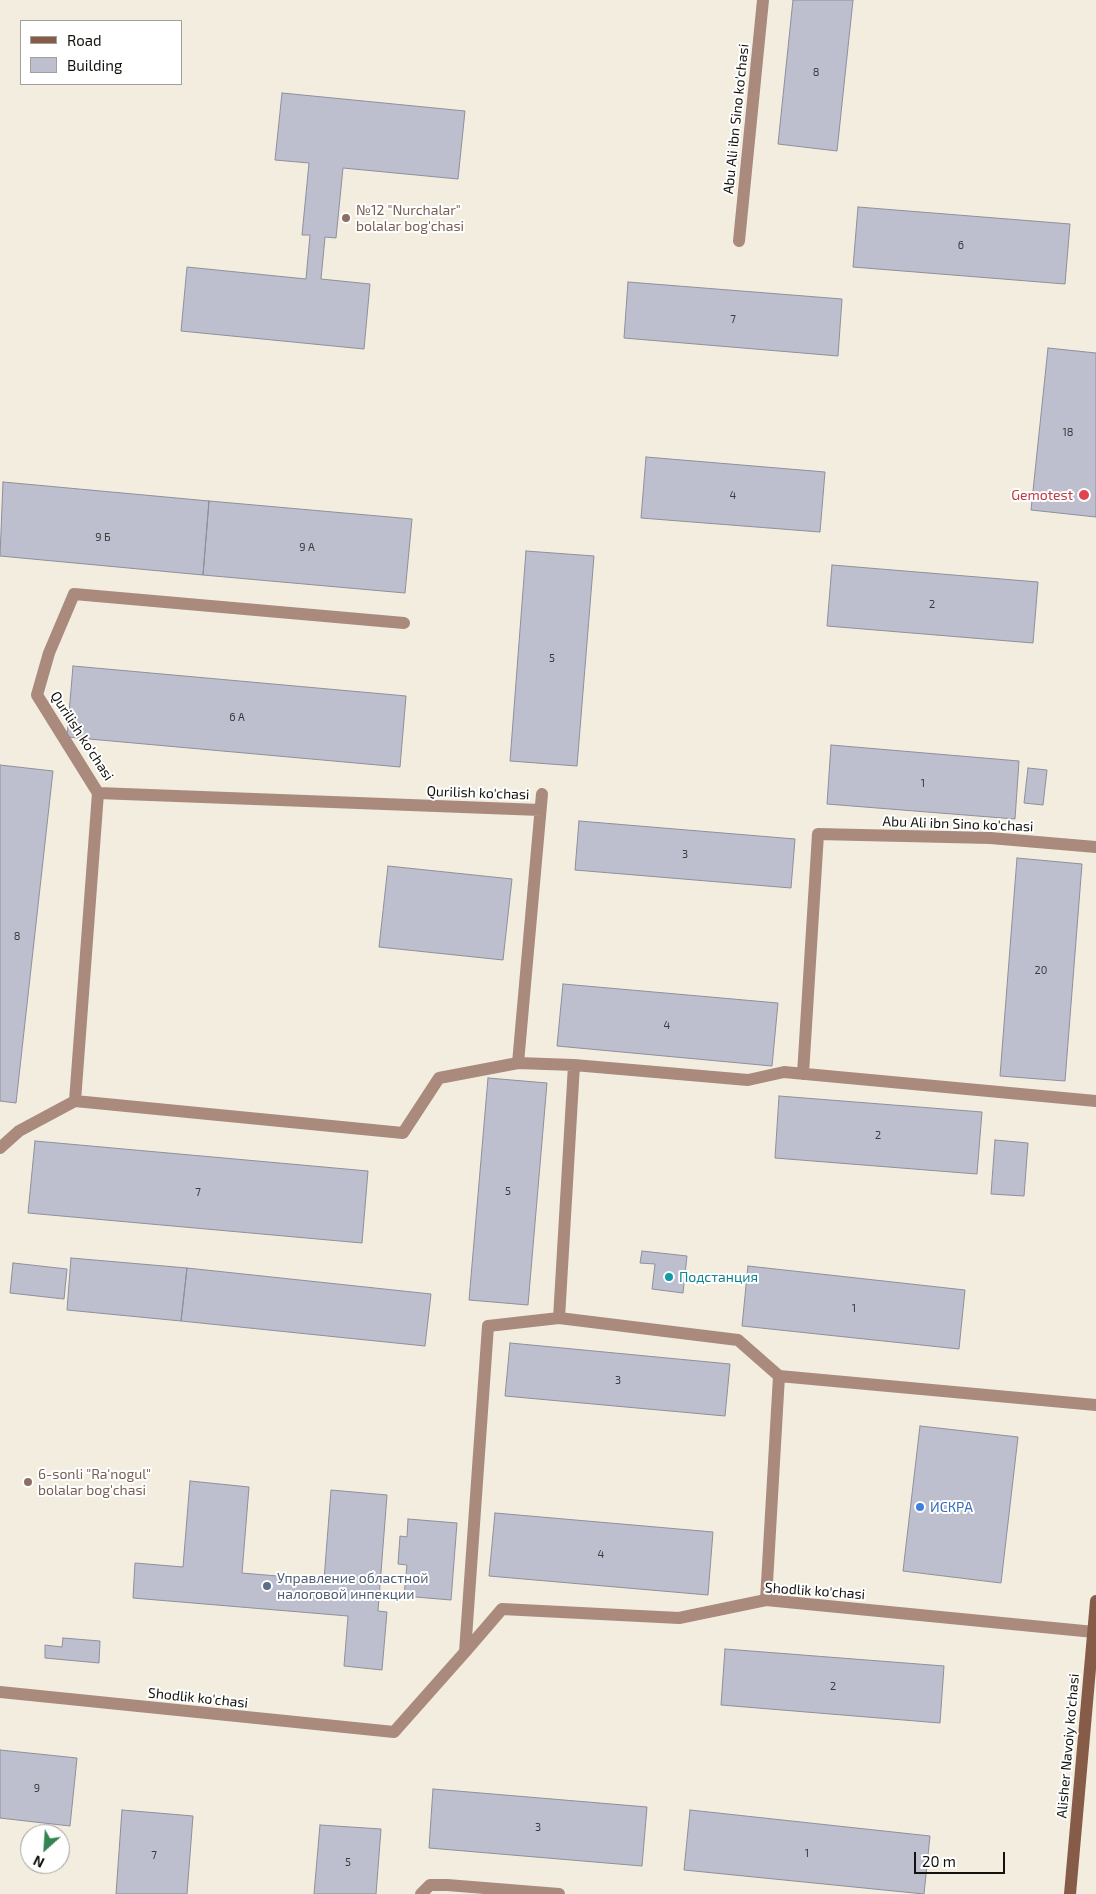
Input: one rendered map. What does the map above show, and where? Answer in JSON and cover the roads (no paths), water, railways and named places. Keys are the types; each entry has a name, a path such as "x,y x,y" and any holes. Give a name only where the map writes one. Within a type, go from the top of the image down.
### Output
{"main road":[{"name":"Alisher Navoiy ko'chasi","path":"1070,1894 1096,1601"}],"street":[{"name":"Abu Ali ibn Sino ko'chasi","path":"739,241 763,0"},
{"name":"Qurilish ko'chasi","path":"404,623 74,594 49,653 38,695 98,793 540,810"},
{"path":"75,1101 98,793"},
{"path":"518,1063 542,794"},
{"name":"Abu Ali ibn Sino ko'chasi","path":"803,1074 818,834 990,838 1096,847"},
{"path":"0,1148 19,1131 75,1101 403,1133 439,1078 518,1063 574,1065 748,1080 784,1072 1096,1101"},
{"path":"559,1318 574,1065"},
{"path":"465,1652 488,1326 559,1318 738,1340 779,1376 1096,1405"},
{"path":"766,1600 779,1376"},
{"name":"Shodlik ko'chasi","path":"0,1692 394,1732 502,1609 679,1618 766,1600 1094,1632"},
{"path":"420,1894 430,1885 447,1885 559,1894"}],"place":[{"name":"№12 \"Nurchalar\" bolalar bog'chasi","path":"346,218"},
{"name":"Gemotest","path":"1084,495"},
{"name":"Подстанция","path":"669,1277"},
{"name":"6-sonli \"Ra'nogul\" bolalar bog'chasi","path":"28,1482"},
{"name":"ИСКРА","path":"920,1507"},
{"name":"Управление областной налоговой инпекции","path":"267,1586"}]}
